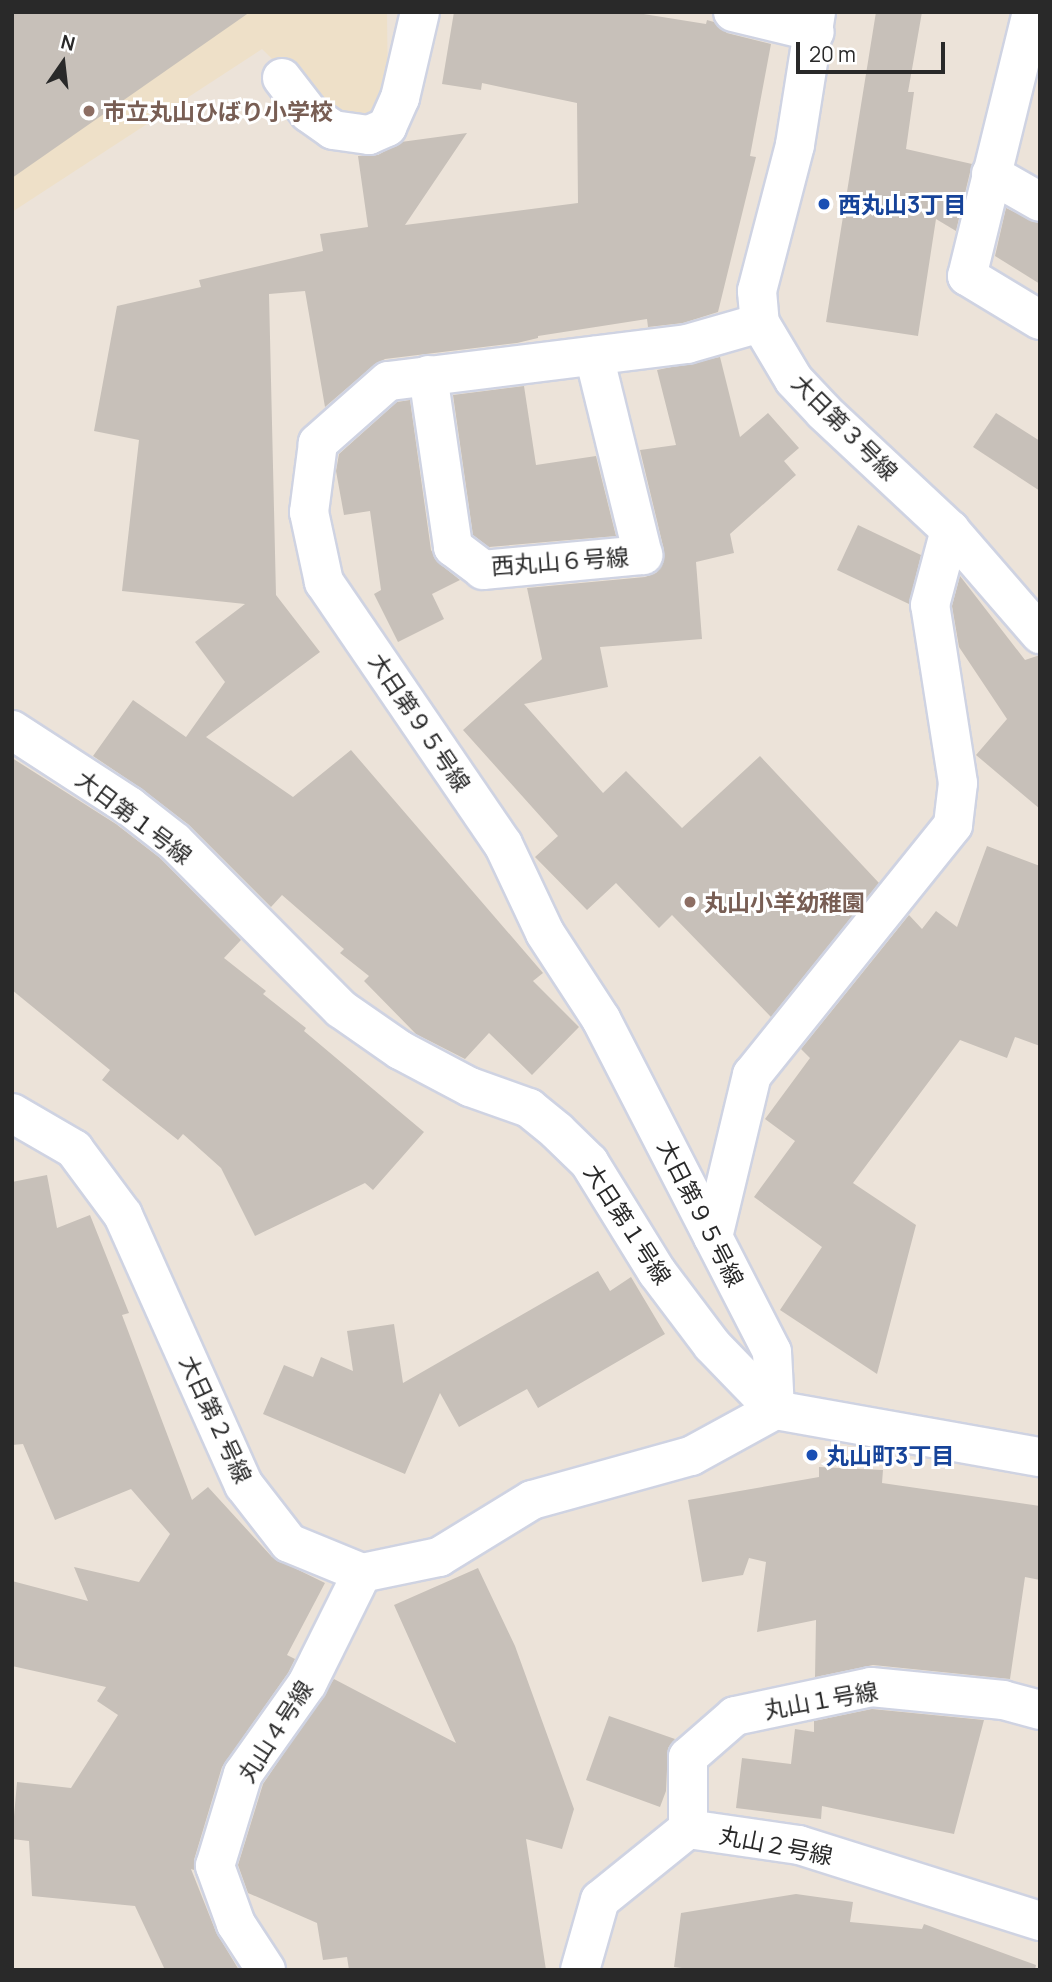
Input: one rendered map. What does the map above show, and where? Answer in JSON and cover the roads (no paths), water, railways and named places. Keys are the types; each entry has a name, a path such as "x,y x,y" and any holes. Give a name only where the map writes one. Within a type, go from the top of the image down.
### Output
{"street":[{"path":"282,78 309,113 333,130 369,135 387,127 400,98 420,12"},
{"path":"733,12 816,22"},
{"path":"1031,12 967,276 1040,320"},
{"name":"大日第３号線","path":"816,22 795,145 757,291 760,323 794,380 824,412 950,530 1040,634"},
{"path":"991,174 1040,202"},
{"name":"大日第９５号線","path":"760,323 687,344 388,381 318,443 309,512 324,582 503,844 545,933 601,1019 772,1352 775,1410"},
{"name":"西丸山６号線","path":"428,375 453,547 483,570 643,555 594,356"},
{"path":"713,1237 752,1075 953,825 958,783 930,605 950,530"},
{"name":"大日第１号線","path":"12,730 129,806 175,842 341,1009 400,1050 470,1087 529,1108 557,1131 589,1162 657,1272 712,1345 775,1410"},
{"name":"大日第２号線","path":"12,1113 74,1149 123,1214 244,1485 289,1543 362,1573"},
{"path":"362,1573 439,1557 532,1500 691,1456 775,1410 1040,1457"},
{"name":"丸山４号線","path":"266,1970 236,1924 215,1866 243,1774 307,1684 362,1573"},
{"name":"丸山１号線","path":"688,1829 688,1756 735,1716 871,1687 1003,1700 1040,1710"},
{"name":"丸山２号線","path":"580,1970 600,1900 688,1829 799,1845 1040,1922"}],"place":[{"name":"市立丸山ひばり小学校","path":"89,111"},
{"name":"西丸山3丁目","path":"824,204"},
{"name":"丸山小羊幼稚園","path":"690,902"},
{"name":"丸山町3丁目","path":"812,1455"}]}
